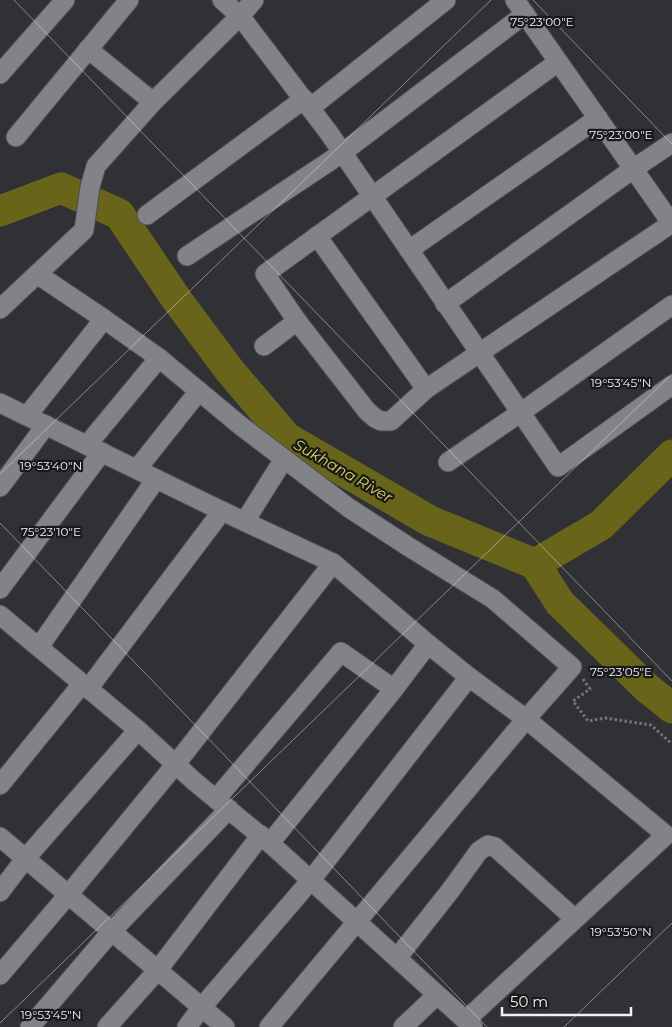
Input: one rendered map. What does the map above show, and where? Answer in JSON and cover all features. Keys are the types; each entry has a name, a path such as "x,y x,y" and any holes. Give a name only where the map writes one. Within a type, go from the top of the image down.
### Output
{"street":[{"path":"0,74 65,0"},
{"path":"16,137 129,0"},
{"path":"222,0 240,16 307,104 558,467 672,385"},
{"path":"0,309 84,230 90,188 96,166 153,102 254,0"},
{"path":"147,215 307,104 446,0"},
{"path":"187,256 342,153 520,7 672,223 426,389 391,421 382,421 367,412 297,321 265,274 558,62"},
{"path":"88,49 153,102"},
{"path":"409,250 598,118"},
{"path":"445,304 672,143"},
{"path":"317,236 426,389"},
{"path":"37,274 159,358 240,426 349,508 494,599 572,667 526,719 270,1027"},
{"path":"448,462 672,305"},
{"path":"27,416 104,319"},
{"path":"264,346 297,321"},
{"path":"0,589 94,448 159,358"},
{"path":"138,470 199,391"},
{"path":"0,403 333,563 428,644 526,719 669,834 575,919 469,1024 265,839 175,765 138,730 0,615"},
{"path":"0,488 46,425"},
{"path":"245,521 284,459"},
{"path":"39,647 156,478"},
{"path":"0,785 85,686 222,511"},
{"path":"0,974 175,765 333,563"},
{"path":"107,1027 157,970 265,839 394,690 428,644"},
{"path":"30,1027 223,804 341,652 394,690"},
{"path":"187,1027 311,880 469,677"},
{"path":"0,892 25,859 138,730"},
{"path":"0,838 225,1027"},
{"path":"397,958 479,851 488,845 495,848 575,919"},
{"path":"403,1027 437,994"}],"path":[{"path":"572,667 590,689 573,701 588,720 605,718 651,725 672,744"}],"waterway":[{"name":"Sukhana River","path":"0,211 61,188 119,214 177,300 230,371 287,438 430,521 535,564 560,603 647,688 672,708"},
{"path":"535,564 601,525 672,455"}]}
